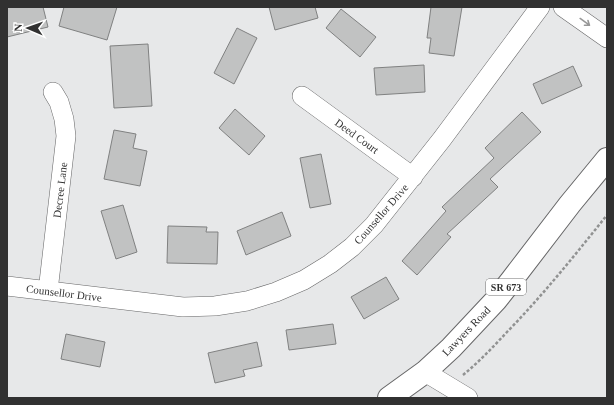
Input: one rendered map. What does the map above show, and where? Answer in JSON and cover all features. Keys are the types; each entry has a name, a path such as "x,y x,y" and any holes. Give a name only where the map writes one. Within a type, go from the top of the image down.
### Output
{"main road":[{"name":"Lawyers Road","path":"389,398 425,372 451,348 496,300 570,204 607,159"}],"street":[{"name":"Counsellor Drive","path":"7,286 183,307 215,306 247,301 276,292 304,280 330,264 352,247 374,225 442,139 540,7"},
{"path":"563,7 607,38"},
{"name":"Decree Lane","path":"48,291 66,136 64,119 59,102 53,92"},
{"name":"Deed Court","path":"302,96 413,177"},
{"path":"425,372 468,398"}],"path":[{"path":"448,386 477,364 519,320 565,267 607,215"}],"building":[{"path":"7,7 43,7 48,27 7,37"},
{"path":"64,7 117,7 107,40 59,26"},
{"path":"269,7 315,7 318,18 275,30"},
{"path":"431,7 462,7 454,56 429,53 431,38 427,38"},
{"path":"341,9 376,37 360,57 326,28"},
{"path":"237,28 257,38 234,84 214,73"},
{"path":"148,44 152,106 114,108 110,46"},
{"path":"424,65 425,92 376,95 374,68"},
{"path":"573,66 582,86 542,104 533,84"},
{"path":"235,109 265,136 249,155 219,128"},
{"path":"522,112 541,132 490,179 498,187 447,234 451,237 417,275 402,261 446,211 442,207 494,158 485,148"},
{"path":"114,130 136,134 133,148 147,151 140,186 104,179"},
{"path":"321,154 331,204 310,208 300,158"},
{"path":"123,205 137,252 116,259 101,211"},
{"path":"282,212 291,236 246,255 237,231"},
{"path":"168,226 207,227 206,232 218,232 217,264 167,263"},
{"path":"386,277 399,299 364,319 351,297"},
{"path":"333,324 336,344 289,350 286,330"},
{"path":"66,334 105,342 100,367 61,359"},
{"path":"257,342 262,366 243,370 245,376 215,383 208,353"}]}
